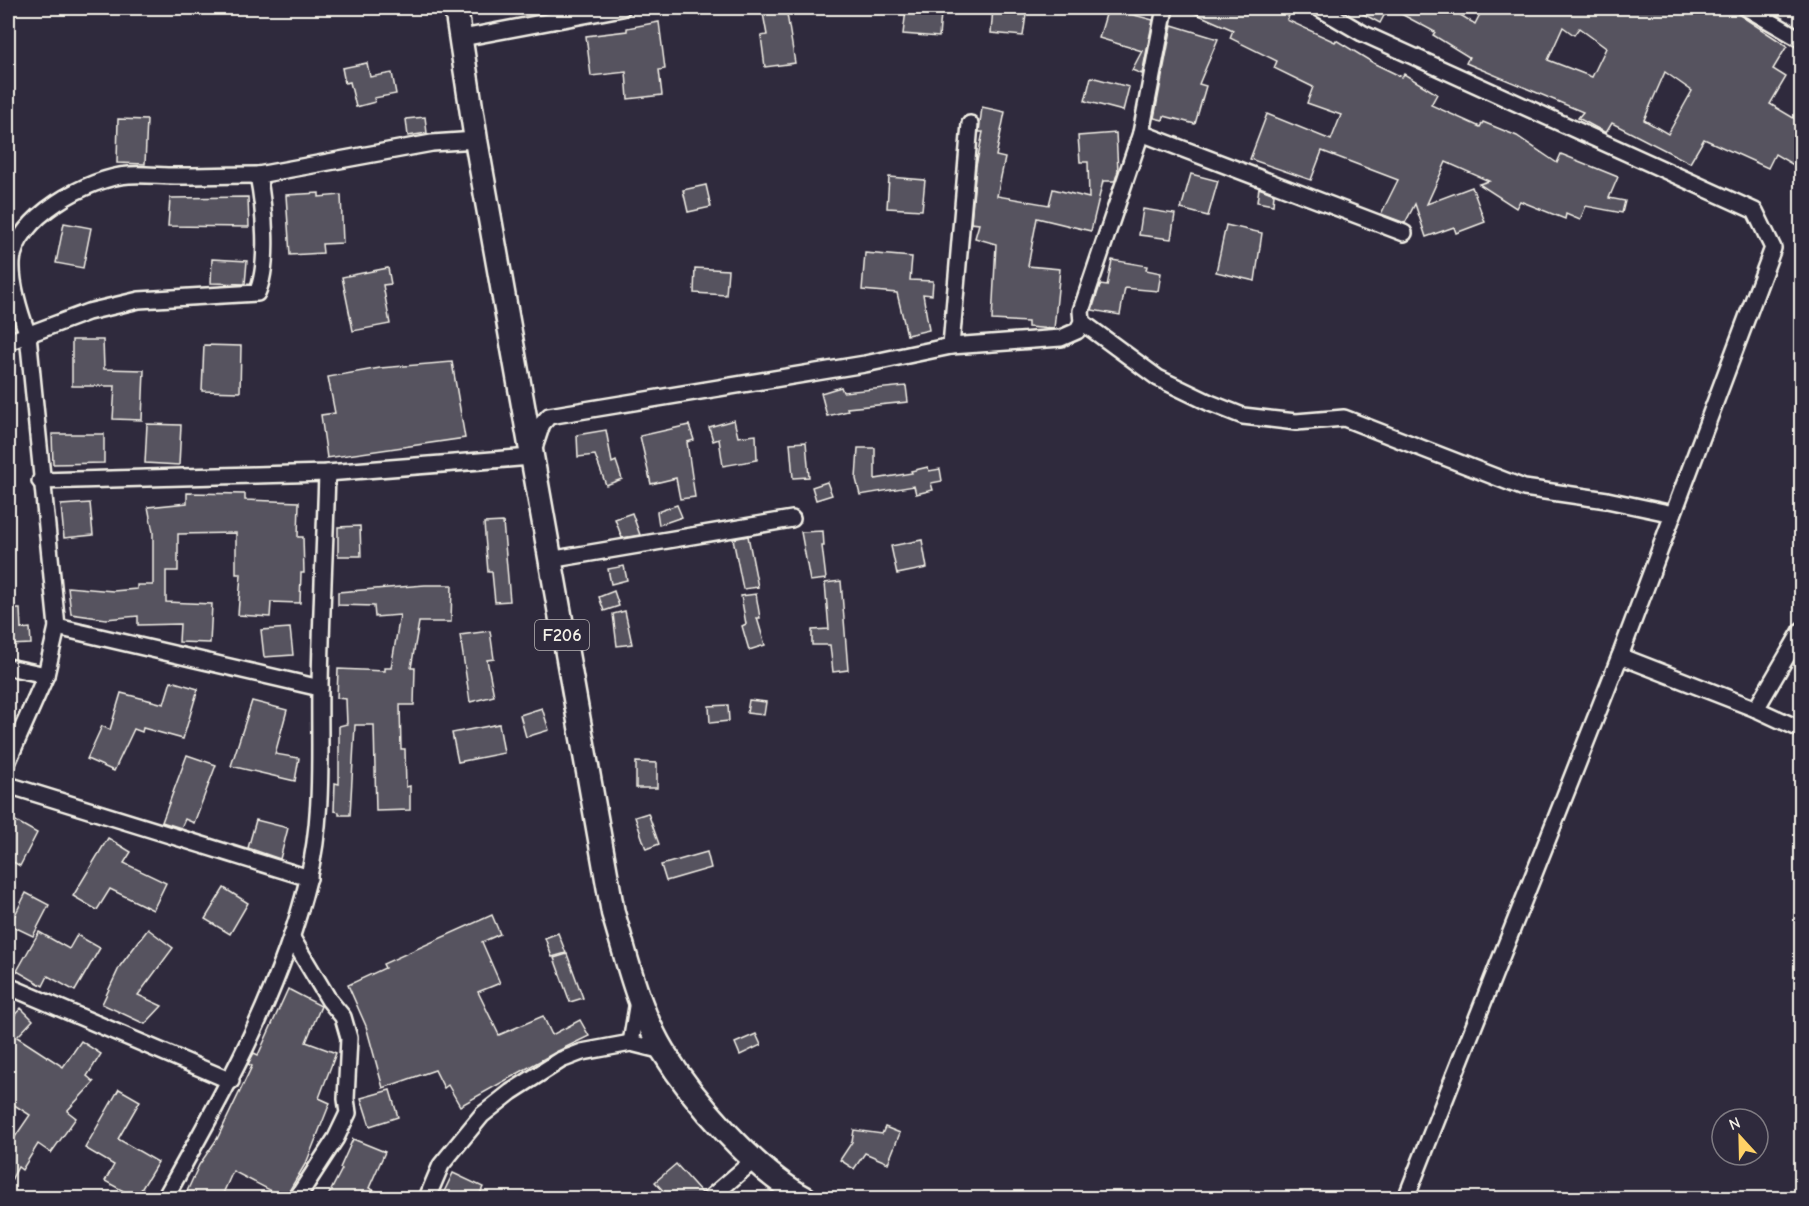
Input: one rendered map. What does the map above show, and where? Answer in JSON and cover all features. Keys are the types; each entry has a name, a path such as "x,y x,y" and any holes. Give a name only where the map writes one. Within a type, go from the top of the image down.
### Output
{"main road":[{"name":"F206","path":"456,8 476,140 613,913 639,997 663,1051 714,1119 753,1161 805,1198"}],"street":[{"path":"462,38 622,8"},
{"path":"1165,8 1141,133 1081,311 1083,322 1158,378 1210,404 1243,416 1296,422 1344,418 1524,488 1606,500 1673,514"},
{"path":"1319,8 1362,33 1755,211 1773,249 1620,656 1407,1198"},
{"path":"1747,8 1802,40"},
{"path":"951,346 970,124"},
{"path":"1141,133 1404,233"},
{"path":"8,760 46,675 57,627 40,481 28,335 21,316 12,261 21,238 40,215 79,189 128,175 258,175 432,143 476,140"},
{"path":"8,342 88,312 139,300 257,293 263,267 261,194 258,175"},
{"path":"40,481 327,473 531,457 542,424 549,416 865,364 951,346 1062,338 1077,331 1083,322"},
{"path":"165,1198 231,1081 292,938 309,878 322,788 320,688 327,473"},
{"path":"549,560 792,519"},
{"path":"57,627 320,688"},
{"path":"1756,708 1802,630"},
{"path":"1620,656 1756,708 1802,730"},
{"path":"8,667 46,675"},
{"path":"8,785 309,878"},
{"path":"292,938 329,1000 343,1017 349,1038 346,1099 348,1113 336,1138 297,1198"},
{"path":"8,986 231,1081"},
{"path":"631,1043 639,997"},
{"path":"427,1198 441,1165 482,1115 511,1092 561,1060 582,1052 631,1043 663,1051"},
{"path":"710,1198 753,1161"}],"building":[{"path":"762,8 786,8 795,63 765,67 761,36 767,35"},
{"path":"993,8 1027,8 1023,36 991,33"},
{"path":"1108,8 1153,20 1142,74 1132,70 1142,51 1099,38"},
{"path":"1183,8 1272,8 1289,16 1287,20 1335,42 1336,40 1375,64 1402,77 1404,74 1437,94 1431,105 1480,127 1483,122 1517,136 1557,163 1561,154 1618,177 1609,198 1625,201 1622,213 1586,206 1580,220 1566,214 1565,219 1520,201 1516,208 1479,184 1489,181 1446,162 1427,204 1472,187 1485,222 1456,233 1454,227 1426,237 1415,204 1405,223 1381,214 1398,180 1322,151 1311,180 1250,159 1267,114 1331,140 1341,115 1307,103 1313,87 1274,68 1277,61 1230,38 1233,30"},
{"path":"1352,8 1388,8 1380,23"},
{"path":"1390,8 1449,8 1475,24 1483,8 1729,8 1787,46 1773,69 1786,77 1770,104 1802,123 1802,170 1775,154 1768,168 1704,139 1690,163 1612,123 1606,133 1578,118 1583,112 1466,63 1469,57 1433,35 1435,32","holes":["1563,27 1574,35 1579,28 1606,48 1592,77 1548,60","1665,72 1692,91 1668,134 1644,120"]},
{"path":"906,10 941,13 939,37 903,34"},
{"path":"659,22 665,69 659,70 662,95 628,99 626,72 591,76 586,36 627,31 627,28"},
{"path":"1172,25 1218,39 1199,84 1206,86 1195,124 1164,116 1163,120 1154,118"},
{"path":"367,63 370,77 392,73 396,94 374,98 375,102 356,107 350,82 345,83 342,68"},
{"path":"1091,77 1129,87 1123,111 1085,101"},
{"path":"982,107 1005,112 996,156 1005,158 997,196 1049,205 1053,189 1089,198 1088,162 1080,162 1078,136 1116,133 1118,171 1115,181 1103,181 1091,231 1037,218 1028,266 1060,269 1054,329 1028,327 1028,322 992,320 996,244 975,238 979,224 971,223 976,166 983,132 979,132"},
{"path":"425,117 427,133 408,136 406,119"},
{"path":"118,119 147,120 145,164 117,163"},
{"path":"1191,174 1218,181 1208,216 1181,209"},
{"path":"889,177 925,180 922,210 887,208"},
{"path":"706,185 711,207 688,212 683,190"},
{"path":"1259,188 1274,194 1273,205 1257,202"},
{"path":"319,193 319,197 341,195 343,243 322,244 323,253 290,255 286,195"},
{"path":"248,197 249,227 168,226 170,198"},
{"path":"1143,209 1175,214 1171,239 1139,235"},
{"path":"64,223 91,228 83,268 56,263"},
{"path":"1226,225 1262,233 1255,281 1216,272"},
{"path":"865,253 912,257 910,280 933,281 932,295 923,294 929,330 907,335 897,293 862,290"},
{"path":"212,259 247,261 245,284 211,283"},
{"path":"1112,260 1147,266 1146,270 1161,273 1158,291 1125,288 1120,315 1092,310 1100,285 1107,286"},
{"path":"388,268 391,284 383,285 390,324 353,331 342,277"},
{"path":"695,268 728,270 726,295 694,293"},
{"path":"72,340 103,340 104,369 144,370 142,420 113,419 115,386 72,386"},
{"path":"204,345 241,346 240,392 202,391"},
{"path":"452,362 465,438 327,458 321,415 335,413 328,377 380,368"},
{"path":"906,386 908,402 847,408 848,411 827,416 821,393 841,387 843,392"},
{"path":"734,420 738,437 756,435 757,460 723,466 719,439 713,441 709,427"},
{"path":"147,424 181,425 179,465 145,463"},
{"path":"689,425 694,440 687,442 695,497 680,499 676,478 651,484 640,436"},
{"path":"606,430 612,463 616,461 622,479 606,485 595,455 578,457 577,435"},
{"path":"52,434 104,434 104,463 53,464"},
{"path":"806,442 809,477 793,478 790,443"},
{"path":"858,448 875,448 875,479 912,473 911,471 928,467 929,471 940,469 942,481 931,483 933,490 916,494 914,486 860,495 856,479"},
{"path":"827,482 832,495 816,500 812,487"},
{"path":"187,493 245,494 245,500 299,502 298,537 303,537 304,573 301,573 300,603 271,602 270,617 238,615 241,574 236,574 236,533 178,534 178,571 166,571 166,602 212,604 210,643 179,642 180,624 138,625 138,616 106,619 71,614 68,587 113,591 137,589 137,585 153,585 153,532 148,507 187,503"},
{"path":"90,503 93,535 64,538 61,505"},
{"path":"677,505 682,517 659,525 657,512"},
{"path":"632,513 640,535 622,538 615,519"},
{"path":"503,522 510,601 495,602 492,572 488,572 484,523"},
{"path":"360,526 361,556 338,556 338,527"},
{"path":"823,531 824,546 822,546 826,579 810,581 801,532"},
{"path":"748,536 758,587 743,589 733,539"},
{"path":"922,540 927,568 897,574 891,546"},
{"path":"624,566 627,580 611,584 608,569"},
{"path":"841,581 848,670 833,672 830,645 812,645 812,630 829,629 825,583"},
{"path":"452,585 451,622 419,622 411,668 415,668 414,705 400,705 401,749 405,749 406,787 410,786 410,810 376,811 374,725 355,725 350,815 339,815 339,812 334,811 335,783 339,784 339,726 347,724 346,699 337,698 338,669 385,671 385,668 391,668 400,615 375,617 374,606 338,605 338,592"},
{"path":"614,591 619,606 604,611 599,597"},
{"path":"756,594 760,618 757,618 765,645 749,650 742,626 746,624 741,596"},
{"path":"8,609 20,609 21,629 30,628 31,644 8,645"},
{"path":"625,611 632,644 617,646 613,614"},
{"path":"290,628 293,655 264,657 261,630"},
{"path":"490,631 494,659 487,660 494,696 470,702 460,635"},
{"path":"171,681 198,689 183,739 143,728 142,732 134,729 114,771 87,759 102,726 110,730 121,693 164,704"},
{"path":"749,700 766,702 764,715 747,713"},
{"path":"252,701 287,710 275,754 299,758 295,781 231,766"},
{"path":"728,705 729,721 710,723 709,706"},
{"path":"542,708 549,730 526,737 520,715"},
{"path":"499,724 504,753 458,762 452,733"},
{"path":"187,755 216,765 194,823 185,819 181,828 162,822"},
{"path":"636,762 657,763 657,788 636,788"},
{"path":"648,813 659,844 646,849 635,817"},
{"path":"12,819 37,833 20,866 8,859 8,827"},
{"path":"256,820 288,828 280,859 248,848"},
{"path":"108,838 131,852 124,863 166,883 153,910 110,889 97,910 73,896"},
{"path":"707,852 711,868 666,881 661,865"},
{"path":"224,888 248,903 230,934 205,919"},
{"path":"26,893 49,905 33,936 10,925"},
{"path":"492,915 500,934 482,942 500,983 478,992 499,1035 543,1016 552,1035 580,1020 589,1036 460,1106 448,1085 444,1088 435,1070 383,1088 366,1026 348,985 385,968 383,964"},
{"path":"148,929 173,948 138,995 162,1006 145,1024 102,1004 120,966"},
{"path":"39,932 69,949 77,935 100,948 75,991 48,976 43,986 17,971"},
{"path":"558,933 566,953 552,957 545,938"},
{"path":"567,954 583,998 570,1002 554,958"},
{"path":"288,989 321,1006 306,1042 336,1053 319,1098 330,1103 307,1161 285,1198 233,1171 221,1198 184,1198 199,1165 217,1139 252,1066 248,1064 254,1053 258,1055"},
{"path":"21,1008 33,1020 17,1037 63,1067 81,1041 101,1054 87,1076 94,1082 67,1111 76,1118 51,1153 38,1144 22,1170 18,1167 8,1186 8,1132 15,1137 30,1115 8,1101 8,1022"},
{"path":"756,1034 761,1045 740,1055 735,1043"},
{"path":"119,1089 140,1101 118,1139 158,1162 136,1198 105,1181 114,1165 85,1148"},
{"path":"390,1090 398,1117 370,1126 361,1098"},
{"path":"885,1127 900,1133 888,1163 865,1153 854,1169 840,1160 852,1142 854,1130 882,1134"},
{"path":"353,1139 385,1152 369,1188 390,1198 327,1198 342,1169 340,1168"},
{"path":"676,1164 702,1193 700,1198 670,1198 655,1182"},
{"path":"453,1173 483,1187 478,1198 441,1198"}]}
